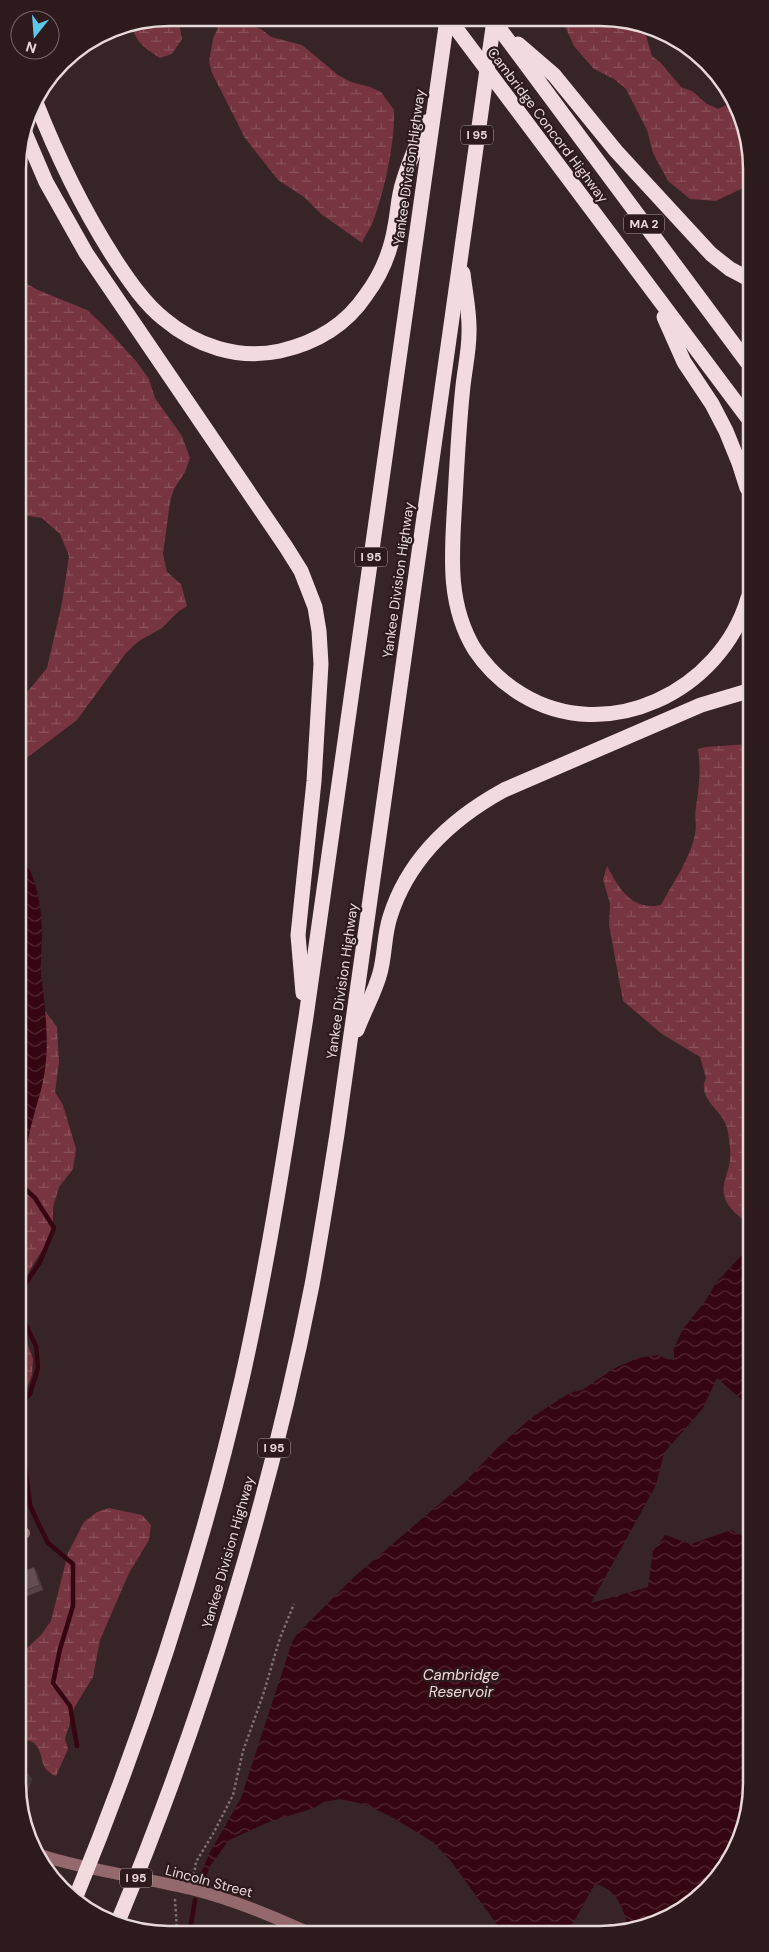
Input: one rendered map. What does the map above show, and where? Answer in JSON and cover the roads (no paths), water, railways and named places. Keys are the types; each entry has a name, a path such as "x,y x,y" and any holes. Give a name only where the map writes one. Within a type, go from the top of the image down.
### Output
{"highway":[{"name":"Yankee Division Highway","path":"78,1892 134,1746 171,1636 202,1533 229,1431 253,1327 273,1222 306,1017 447,26"},
{"name":"Cambridge Concord Highway","path":"453,26 743,411"},
{"name":"Yankee Division Highway","path":"120,1917 153,1835 232,1599 289,1391 321,1233 460,251 494,26"},
{"name":"Cambridge Concord Highway","path":"498,26 743,356"},
{"path":"499,26 554,75 616,151 699,242 721,262 743,275"},
{"path":"39,110 61,161 93,224 122,271 142,297 162,318 186,336 200,343 227,351 257,353 289,349 329,332 348,316 366,295 382,268 388,252 395,229 402,183 436,97"},
{"path":"29,142 46,182 86,253 286,547 301,571 314,601 319,631 320,697 309,838 298,935 306,1017"},
{"path":"460,251 470,332 458,438 452,568 454,594 460,619 470,641 485,663 514,690 549,708 586,715 610,714 633,710 672,694 707,667 734,632 743,611"},
{"path":"652,291 684,362 712,404 726,431 743,474"},
{"path":"348,1049 380,973 388,925 395,902 415,866 451,825 475,807 504,790 701,705 743,693"}],"street":[{"name":"Lincoln Street","path":"47,1857 108,1873 192,1889 254,1909 293,1926"}],"water":[{"path":"27,864 35,883 40,905 41,970 47,1038 44,1076 26,1152"},
{"name":"Cambridge Reservoir","path":"742,1254 742,1405 742,1400 717,1378 703,1408 664,1453 656,1485 591,1603 648,1587 653,1551 665,1535 691,1544 731,1530 742,1535 742,1792 738,1820 732,1837 724,1854 707,1877 679,1902 654,1915 637,1921 627,1923 622,1907 614,1895 609,1890 595,1884 571,1926 498,1926 450,1860 433,1842 390,1816 363,1804 340,1799 324,1802 314,1808 269,1822 229,1840 210,1866 206,1877 200,1875 209,1854 241,1798 292,1642 297,1634 354,1577 465,1482 499,1446 531,1418 569,1393 582,1390 615,1368 638,1358 658,1355 674,1360 674,1348 683,1329 706,1300 716,1283"}],"waterway":[{"path":"26,1190 35,1198 54,1228 40,1262 26,1283"},
{"path":"26,1326 36,1346 38,1368 30,1394 26,1397"},
{"path":"26,1475 30,1505 48,1543 73,1564 73,1606 60,1649 53,1683 70,1706 77,1746"},
{"path":"191,1926 195,1900"}]}
